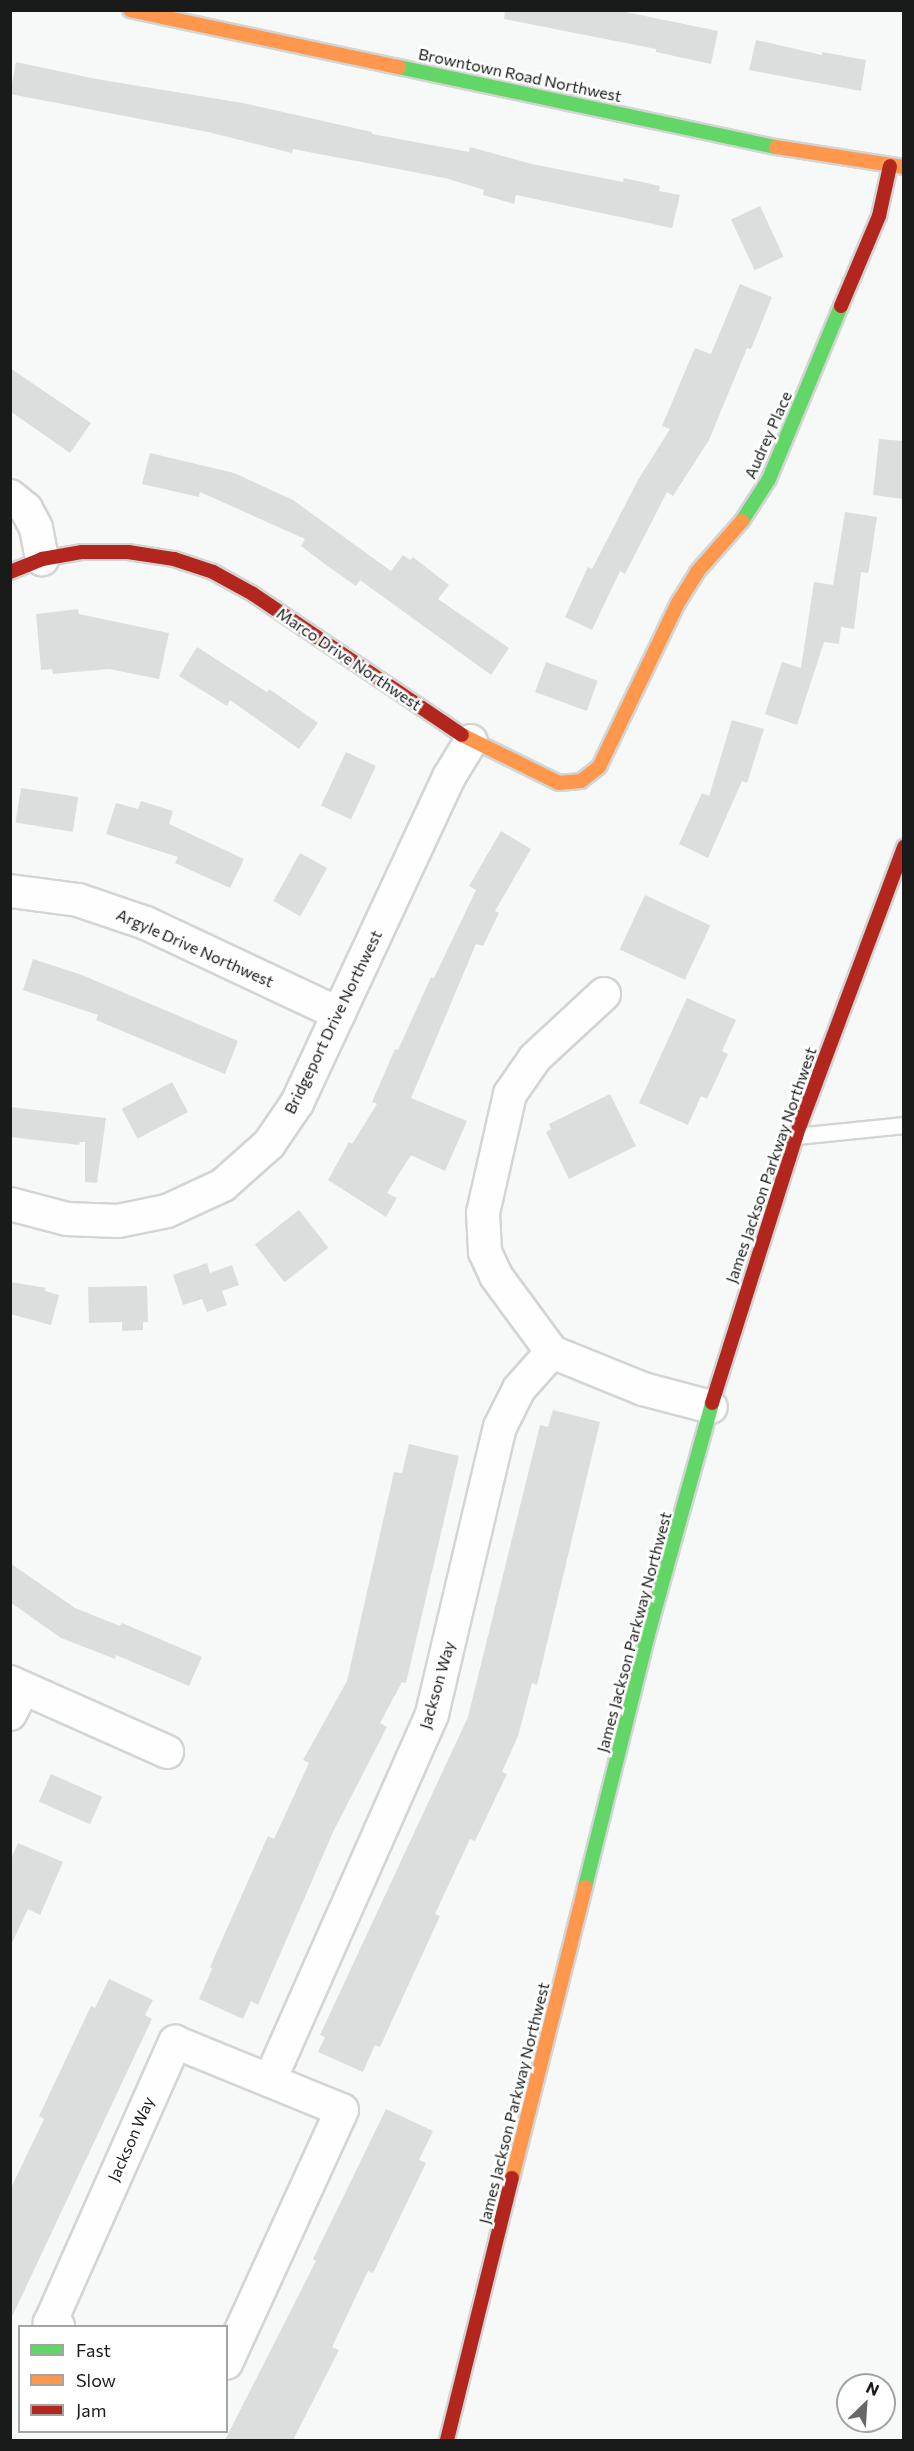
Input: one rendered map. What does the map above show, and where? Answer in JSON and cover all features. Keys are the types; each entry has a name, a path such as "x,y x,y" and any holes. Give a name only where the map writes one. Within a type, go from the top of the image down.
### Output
{"street":[{"name":"Browntown Road Northwest","path":"130,10 797,151 897,167"},
{"name":"Audrey Place","path":"634,695 678,603 697,572 747,515 769,479 879,216 897,167"},
{"path":"10,496 26,509 36,528 42,559"},
{"name":"Marco Drive Northwest","path":"10,572 42,559 82,552 128,552 174,559 213,572 253,594 471,741 559,783 581,781 599,767 634,695"},
{"name":"Bridgeport Drive Northwest","path":"10,1203 67,1219 118,1221 167,1211 223,1185 269,1144 297,1103 449,777 471,741"},
{"name":"James Jackson Parkway Northwest","path":"447,2440 644,1650 711,1407 796,1136 903,847"},
{"name":"Argyle Drive Northwest","path":"10,891 78,900 146,923 339,1014"},
{"path":"604,994 535,1058 510,1094 483,1213 485,1252 496,1276 552,1353 643,1389 711,1407"},
{"name":"Jackson Way","path":"270,2080 432,1714 500,1427 519,1389 552,1353"},
{"path":"15,1695 167,1752"},
{"name":"Jackson Way","path":"55,2325 50,2323 175,2042 342,2110 228,2359"}],"lane":[{"path":"796,1136 903,1125"}],"building":[{"path":"505,10 616,10 718,31 711,64 656,52 656,49 504,19"},
{"path":"756,40 822,55 822,52 866,60 861,91 749,70"},
{"path":"16,62 96,79 243,103 372,132 372,134 469,152 470,147 532,164 623,182 624,178 660,186 659,191 680,195 672,228 516,195 514,204 483,195 484,190 445,178 293,149 292,153 208,132 10,94"},
{"path":"760,206 784,257 755,270 731,220"},
{"path":"740,284 772,297 751,349 747,348 709,440 673,496 667,492 625,574 620,571 592,630 565,617 588,567 592,569 638,480 670,429 662,426 695,348 711,354"},
{"path":"10,368 91,423 70,453 10,411"},
{"path":"879,439 903,441 903,499 873,495"},
{"path":"150,453 234,473 293,500 391,571 403,555 410,560 413,557 449,585 438,599 509,648 491,675 360,580 356,586 326,565 301,546 305,539 200,492 199,497 142,484"},
{"path":"845,512 877,517 869,569 868,573 861,572 854,629 841,627 839,644 824,642 797,725 765,714 782,662 801,668 814,582 833,585"},
{"path":"78,609 79,614 169,633 159,679 109,669 53,674 52,669 41,670 36,614"},
{"path":"197,647 267,692 269,689 318,723 299,749 230,700 227,706 179,676"},
{"path":"546,662 598,681 587,711 535,692"},
{"path":"732,720 764,729 747,783 742,781 708,858 679,844 702,793 709,796"},
{"path":"346,752 376,766 351,819 321,805"},
{"path":"21,788 78,797 73,832 16,823"},
{"path":"141,801 173,811 169,824 244,859 230,888 175,863 178,857 106,834 116,803 138,809"},
{"path":"501,831 531,849 495,911 499,913 483,946 476,944 411,1098 467,1121 445,1171 411,1155 387,1193 397,1198 386,1217 328,1180 349,1142 352,1144 377,1104 372,1102 395,1049 398,1050 431,977 434,978 476,890 469,886"},
{"path":"300,853 327,868 300,916 273,901"},
{"path":"645,895 710,925 685,980 620,949"},
{"path":"33,959 82,975 238,1041 225,1074 96,1020 98,1015 23,990"},
{"path":"687,998 736,1020 722,1051 728,1054 707,1099 701,1096 688,1125 639,1103"},
{"path":"172,1082 188,1112 138,1139 122,1109"},
{"path":"610,1094 636,1146 569,1179 546,1132 551,1129 549,1124"},
{"path":"10,1107 106,1118 97,1183 85,1182 85,1142 80,1142 79,1145 10,1137"},
{"path":"299,1210 329,1248 284,1282 255,1244"},
{"path":"207,1263 210,1273 232,1265 239,1285 222,1291 227,1305 207,1312 202,1299 183,1305 173,1275"},
{"path":"10,1282 46,1288 45,1291 59,1295 51,1325 10,1314"},
{"path":"147,1286 148,1322 143,1322 143,1330 122,1331 122,1322 89,1323 88,1287"},
{"path":"553,1410 600,1422 537,1685 532,1683 518,1736 502,1772 507,1774 475,1841 470,1839 435,1914 440,1916 380,2047 375,2045 363,2072 318,2052 325,2037 320,2035 468,1717 540,1425 548,1427"},
{"path":"409,1444 459,1456 406,1683 402,1682 380,1723 387,1727 334,1830 258,2005 251,2001 243,2019 199,1999 212,1969 210,1967 268,1836 274,1839 309,1763 303,1760 347,1681 394,1472 402,1473"},
{"path":"10,1563 75,1608 120,1626 122,1623 202,1657 189,1686 116,1655 115,1659 61,1638 10,1602"},
{"path":"51,1774 102,1797 90,1824 39,1801"},
{"path":"18,1843 63,1862 40,1915 28,1909 10,1947 10,1861"},
{"path":"109,1979 153,2000 145,2015 152,2019 10,2321 10,2190 44,2119 39,2116 91,2006 95,2008"},
{"path":"386,2109 433,2131 419,2160 426,2163 373,2273 368,2271 332,2347 339,2350 293,2440 225,2440 316,2261 313,2259"}],"traffic: fast":[{"path":"399,67 776,147"},
{"path":"742,521 769,479 841,306"},
{"path":"585,1887 647,1638 712,1403"}],"traffic: slow":[{"path":"130,10 399,67"},
{"path":"776,147 904,167"},
{"path":"462,735 559,783 581,781 599,767 678,603 697,572 742,521"},
{"path":"512,2178 585,1887"}],"traffic: jam":[{"path":"841,306 879,216 890,166"},
{"path":"10,572 42,559 82,552 128,552 174,559 213,572 253,594 462,735"},
{"path":"712,1403 796,1136 904,847"},
{"path":"447,2440 512,2178"}]}
